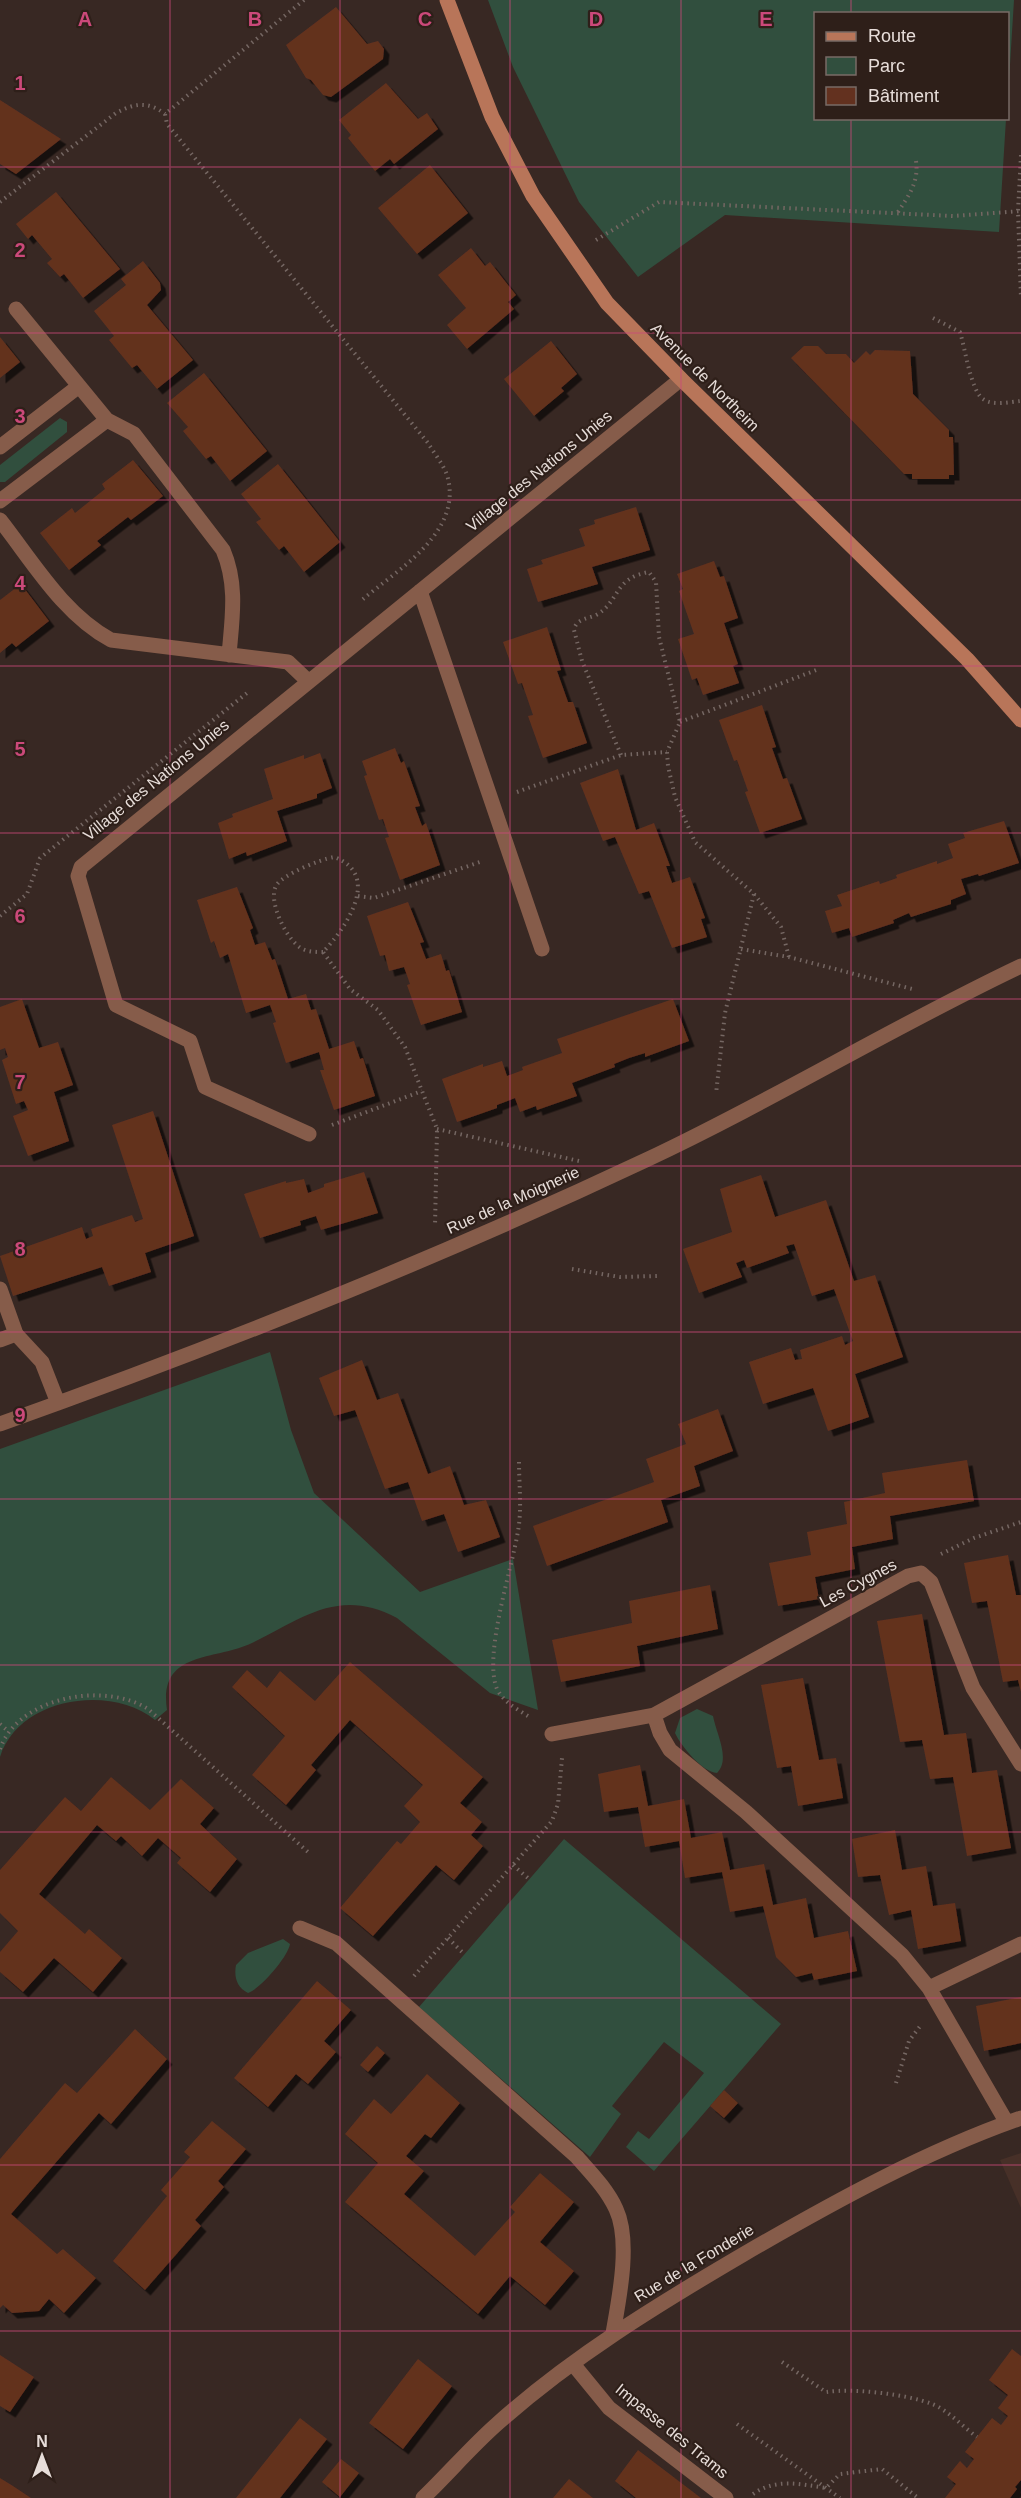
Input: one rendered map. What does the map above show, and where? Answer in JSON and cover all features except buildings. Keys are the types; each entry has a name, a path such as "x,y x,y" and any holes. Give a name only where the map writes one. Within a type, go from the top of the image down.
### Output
{"street":[{"name":"Avenue de Northeim","path":"447,0 492,117 533,196 607,303 681,379 967,659 1021,720"},
{"path":"16,309 106,420 134,434 223,550 230,567 234,589 229,655"},
{"name":"Village des Nations Unies","path":"309,1134 205,1087 190,1041 116,1005 78,876 81,867 88,858 681,379"},
{"path":"0,447 79,386"},
{"path":"0,501 106,420"},
{"path":"0,520 5,537 64,602 90,628 111,640 288,662 309,681"},
{"path":"420,591 542,949"},
{"name":"Rue de la Moignerie","path":"0,1424 303,1310 624,1170 712,1127 951,999 1021,966"},
{"path":"0,1289 16,1334 42,1362 58,1403"},
{"path":"0,1340 16,1334"},
{"name":"Les Cygnes","path":"552,1734 654,1714 908,1576 921,1573 931,1582 981,1703 1021,1764"},
{"path":"654,1714 660,1733 670,1750 746,1812 902,1955 929,1988 1014,2121"},
{"path":"300,1928 336,1943 577,2157 604,2188 617,2211 623,2238 620,2287 613,2333"},
{"path":"929,1988 1021,1944"},
{"name":"Rue de la Fonderie","path":"423,2498 497,2424 613,2333 684,2288 821,2209 957,2144 1014,2121"},
{"name":"Impasse des Trams","path":"573,2364 609,2408 726,2498"}],"path":[{"path":"165,114 304,0"},
{"path":"0,202 116,113 130,105 149,105 165,114 167,124 428,443 446,474 450,493 447,513 429,544 358,603"},
{"path":"1021,155 1019,211 1021,298"},
{"path":"897,213 918,175 916,161"},
{"path":"573,254 658,202 953,216 1019,211"},
{"path":"933,318 960,332 976,391 984,400 993,403 1021,401"},
{"path":"621,755 579,653 574,630 580,621 606,609 622,584 640,574 649,572 656,582 658,637 680,722 667,752 670,779 695,842 725,866 754,894 781,927 789,957"},
{"path":"680,722 819,669"},
{"path":"0,916 27,894 40,858 250,691"},
{"path":"491,801 621,755 667,752"},
{"path":"358,896 374,898 509,853"},
{"path":"334,857 341,860 354,874 358,896 346,925 323,952 308,951 298,947 291,939 275,902 276,884 284,877 334,857"},
{"path":"712,1127 725,1013 754,894"},
{"path":"741,949 789,957 951,999"},
{"path":"323,952 350,989 378,1010 405,1047 437,1129 434,1254"},
{"path":"309,1134 422,1090"},
{"path":"437,1129 624,1170"},
{"path":"572,1269 620,1277 657,1276"},
{"path":"396,1996 552,1821 558,1804 561,1754 552,1734 508,1704 498,1690 495,1681 494,1644 519,1528 519,1462"},
{"path":"921,1573 937,1557 953,1547 1021,1522"},
{"path":"0,1749 7,1730 36,1711 66,1698 105,1695 136,1701 148,1709 308,1852"},
{"path":"0,1724 7,1730"},
{"path":"513,1865 529,1879"},
{"path":"448,1938 464,1954"},
{"path":"896,2083 909,2041 938,2004"},
{"path":"782,2362 826,2392 837,2390 893,2396 933,2404 977,2437"},
{"path":"737,2424 840,2498"},
{"path":"826,2488 840,2474 882,2469 918,2498"},
{"path":"747,2498 775,2484 791,2483 826,2488"}],"shaded area":[{"path":"1021,2153 1021,2208 1000,2160"}],"green space":[{"path":"488,0 1014,0 1009,81 1009,12 814,12 814,120 1006,120 999,232 725,215 638,277 579,202 513,67"},
{"path":"60,418 67,422 67,432 5,482 0,482 0,465"},
{"path":"270,1352 291,1430 314,1493 420,1592 513,1559 538,1710 490,1693 397,1618 376,1609 357,1605 339,1606 305,1616 237,1649 206,1656 180,1667 171,1677 167,1691 167,1710 155,1720 136,1709 115,1702 92,1700 68,1702 46,1709 26,1721 10,1737 0,1757 0,1449"},
{"path":"697,1709 713,1716 723,1753 723,1761 717,1773 711,1772 699,1763 682,1745 675,1733 680,1718"},
{"path":"564,1839 781,2024 654,2171 626,2147 638,2131 649,2139 704,2073 664,2042 612,2106 621,2114 590,2157 419,2007"},
{"path":"283,1939 290,1944 279,1964 253,1990 248,1993 244,1991 237,1981 236,1965 248,1953"}]}
